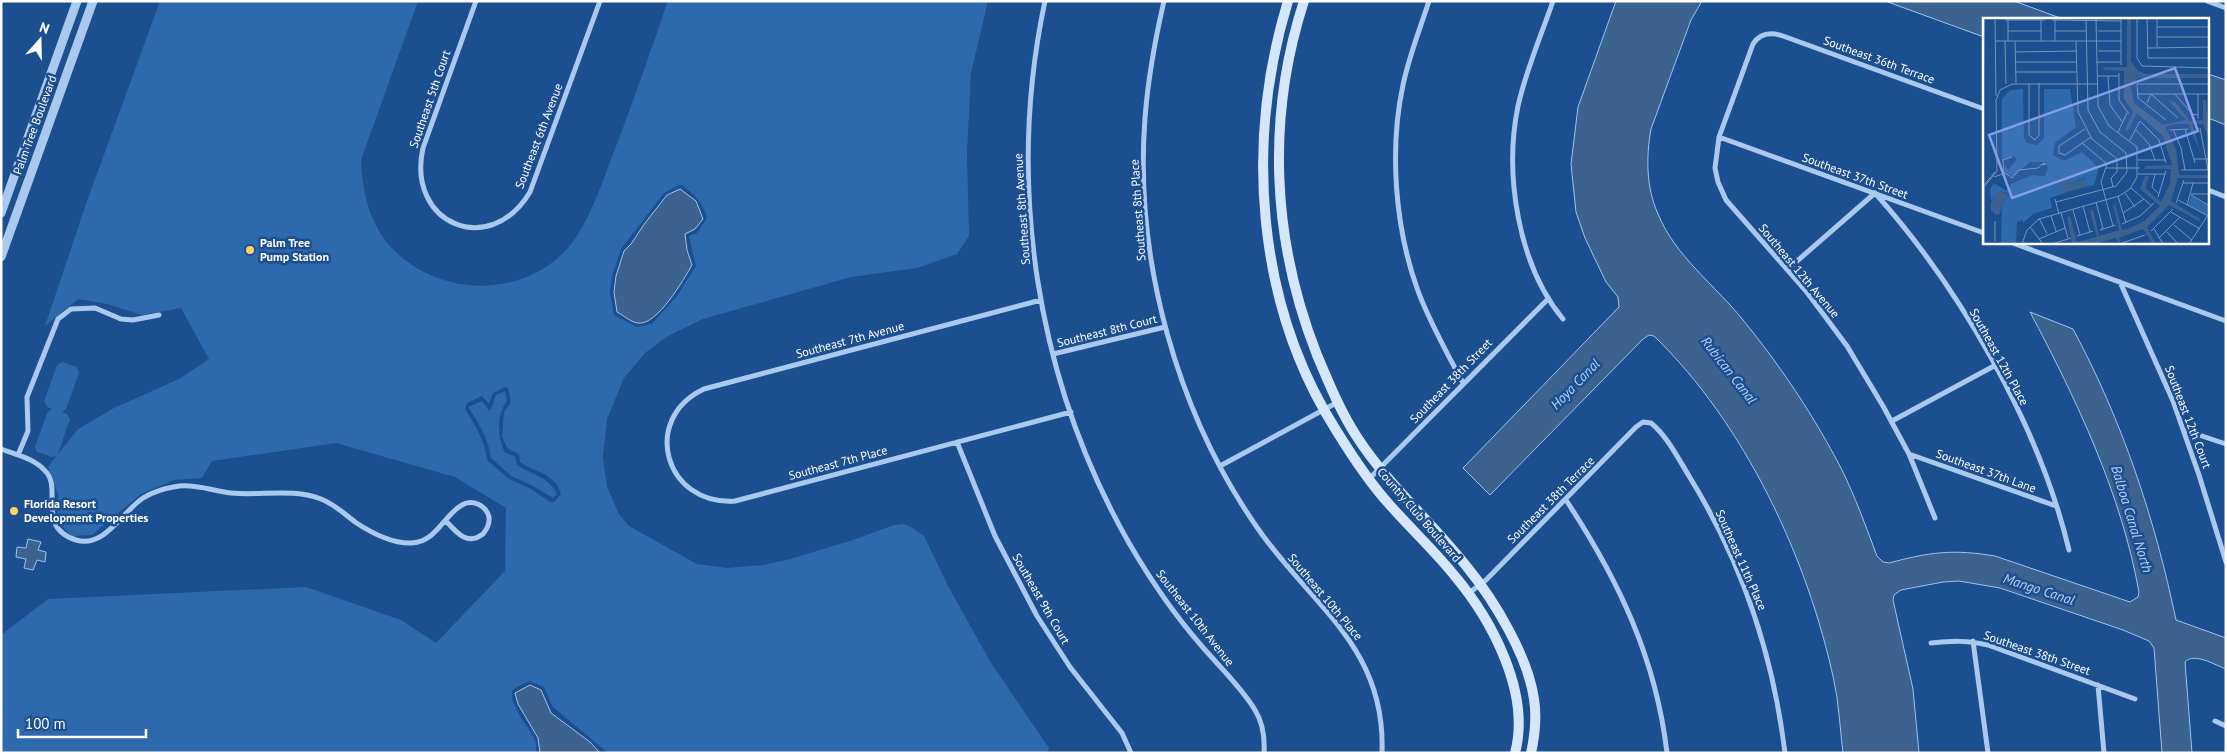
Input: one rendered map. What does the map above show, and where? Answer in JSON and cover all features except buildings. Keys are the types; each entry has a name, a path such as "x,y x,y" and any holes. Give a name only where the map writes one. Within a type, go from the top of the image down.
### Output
{"main road":[{"name":"Country Club Boulevard","path":"1288,1 1274,53 1264,116 1262,166 1264,204 1273,267 1281,300 1302,363 1324,410 1369,479 1469,593 1500,650 1515,685 1520,724 1515,753"},
{"name":"Country Club Boulevard","path":"1304,1 1292,45 1282,98 1278,161 1279,191 1286,254 1303,320 1338,402 1357,436 1380,469 1480,584 1505,626 1520,656 1531,686 1536,718 1531,753"}],"street":[{"name":"Palm Tree Boulevard","path":"1,213 77,1"},
{"name":"Palm Tree Boulevard","path":"1,257 93,1"},
{"name":"Southeast 5th Court","path":"453,223 433,208 426,197 420,177 420,158 476,1"},
{"name":"Southeast 6th Avenue","path":"453,223 465,227 480,228 492,226 504,221 524,204 600,1"},
{"name":"Southeast 8th Avenue","path":"1045,1 1030,94 1028,132 1030,217 1041,300 1053,354 1071,412"},
{"name":"Southeast 8th Place","path":"1164,1 1148,86 1143,155 1150,253 1165,327 1188,396 1220,466"},
{"path":"1429,1 1410,56 1400,101 1396,147 1399,204 1409,261 1418,290 1463,383"},
{"path":"1553,1 1522,91 1516,120 1513,158 1516,203 1533,266 1548,299 1563,319"},
{"path":"2207,1 2226,8"},
{"name":"Southeast 36th Terrace","path":"1766,34 1778,34 1983,109"},
{"name":"Southeast 12th Avenue","path":"1766,34 1759,37 1753,44 1720,137 1715,168 1722,194 1730,206 1788,270 1847,346 1909,454 1935,518"},
{"name":"Southeast 37th Street","path":"1720,137 1983,233"},
{"path":"2210,191 2226,197"},
{"path":"1788,270 1875,193"},
{"name":"Southeast 12th Place","path":"1875,193 1901,223 1942,280 1994,366 2022,420 2056,506 2069,550"},
{"path":"2016,244 2226,321"},
{"name":"Southeast 12th Court","path":"2120,282 2184,430 2226,562"},
{"name":"Southeast 38th Street","path":"1369,479 1548,299"},
{"name":"Southeast 7th Avenue","path":"674,416 687,399 704,389 1041,300"},
{"path":"18,454 28,431 27,397 58,319 71,309 95,308 121,319 133,320 159,315"},
{"name":"Southeast 8th Court","path":"1053,354 1165,327"},
{"path":"1892,422 1994,366"},
{"path":"1220,466 1338,402"},
{"name":"Southeast 7th Place","path":"674,416 667,437 667,449 674,471 688,488 711,500 723,502 1071,412"},
{"name":"Southeast 10th Avenue","path":"1071,412 1090,462 1129,542 1166,600 1254,708 1263,731 1264,753"},
{"name":"Southeast 38th Terrace","path":"1469,593 1566,500 1636,427 1647,422"},
{"name":"Southeast 11th Place","path":"1647,422 1654,426 1662,436 1700,494 1722,534 1742,580 1764,648 1779,710 1785,753"},
{"path":"2184,430 2226,444"},
{"name":"Southeast 9th Court","path":"957,442 995,536 1033,608 1070,667 1122,733 1131,753"},
{"path":"1,449 18,454 39,465 48,474 52,482 50,504 53,517 61,532 76,541 98,538 136,503 158,490 185,486 230,493 306,495 319,498 358,524 396,541 413,543 433,534 458,508 470,503 482,506 489,517 489,523 483,534 472,539 461,536 446,521"},
{"name":"Southeast 37th Lane","path":"1909,454 2056,506"},
{"name":"Southeast 10th Place","path":"1220,466 1260,532 1293,575 1340,627 1355,648 1375,695 1381,732 1382,753"},
{"path":"1566,500 1609,570 1634,624 1649,664 1660,708 1668,753"},
{"path":"1973,641 1988,753"},
{"name":"Southeast 38th Street","path":"1931,643 1973,641 2135,699"},
{"path":"2098,685 2104,753"},
{"path":"2215,721 2226,726"}],"shaded area":[{"path":"160,1 418,1 361,160 365,195 376,225 384,239 408,262 424,272 443,280 483,286 503,284 522,279 541,270 558,258 578,235 603,182 668,1 988,1 971,73 967,152 969,236 957,254 917,268 851,277 703,319 668,336 645,353 624,378 607,419 603,457 607,487 619,514 629,526 697,564 727,568 763,565 787,560 853,540 894,525 904,524 911,527 924,536 948,586 991,663 1049,748 1048,753 608,753 553,707 544,687 529,681 513,689 512,694 516,708 535,740 536,753 1,753 1,635 48,599 306,587 401,620 436,643 505,571 506,508 455,477 336,443 212,461 202,478 174,480 141,494 92,535 72,536 57,521 58,495 48,467 56,456 52,457 37,452 35,447 47,413 52,409 47,407 44,401 57,365 62,362 77,367 79,373 66,409 62,412 67,414 70,419 58,454 78,429 114,408 179,379 209,359 181,308 142,315 107,304 78,299 45,326 87,201","holes":["682,185 698,199 707,218 697,233 689,236 696,266 677,296 652,324 637,327 614,315 610,293 612,276 621,249 664,193","505,387 508,388 511,402 504,412 502,437 508,449 519,454 520,462 544,474 554,482 561,494 554,502 550,502 531,489 509,479 487,460 482,440 465,409 467,403 482,396 489,404 493,393"]},
{"path":"505,391 507,401 499,420 499,433 505,453 515,456 517,465 549,483 557,494 553,498 511,476 491,458 485,437 468,407 482,401 490,411 496,395"}],"water":[{"path":"1616,1 1702,1 1691,20 1651,129 1648,150 1648,172 1654,204 1665,229 1685,257 1757,337 1808,410 1841,468 1877,556 1883,562 1889,563 1917,556 1954,552 1995,556 2130,602 2138,597 2139,592 2131,555 2109,483 2064,379 2030,312 2073,329 2091,363 2122,434 2158,545 2176,620 2226,638 2226,669 2211,662 2194,658 2185,662 2192,753 2162,753 2154,648 2149,641 2123,630 2000,588 1959,581 1901,590 1894,595 1893,600 1913,689 1919,753 1843,753 1836,690 1823,635 1790,541 1744,452 1717,410 1687,371 1654,336 1649,335 1643,339 1490,495 1463,468 1619,307 1618,297 1606,282 1585,238 1576,212 1571,164 1578,107"},
{"path":"1885,1 2014,1 2060,18 1983,18 1983,37"},
{"path":"2210,75 2226,80 2226,125 2210,119"},
{"path":"680,189 696,201 703,219 695,229 685,234 687,250 692,265 661,310 645,322 636,323 617,312 614,292 616,276 624,251 667,195"},
{"path":"28,539 41,542 38,550 46,552 45,562 37,560 33,570 24,568 26,559 16,557 17,547 26,548"},
{"path":"530,685 541,690 551,713 590,742 600,753 540,753 538,738 518,704 515,693"}],"place":[{"name":"Palm Tree Pump Station","path":"250,250"},
{"name":"Florida Resort Development Properties","path":"14,511"}],"water label":[{"name":"Rubican Canal","path":"1729,370"},
{"name":"Hoya Canal","path":"1575,384"},
{"name":"Balboa Canal North","path":"2132,519"},
{"name":"Mango Canal","path":"2039,589"}]}
